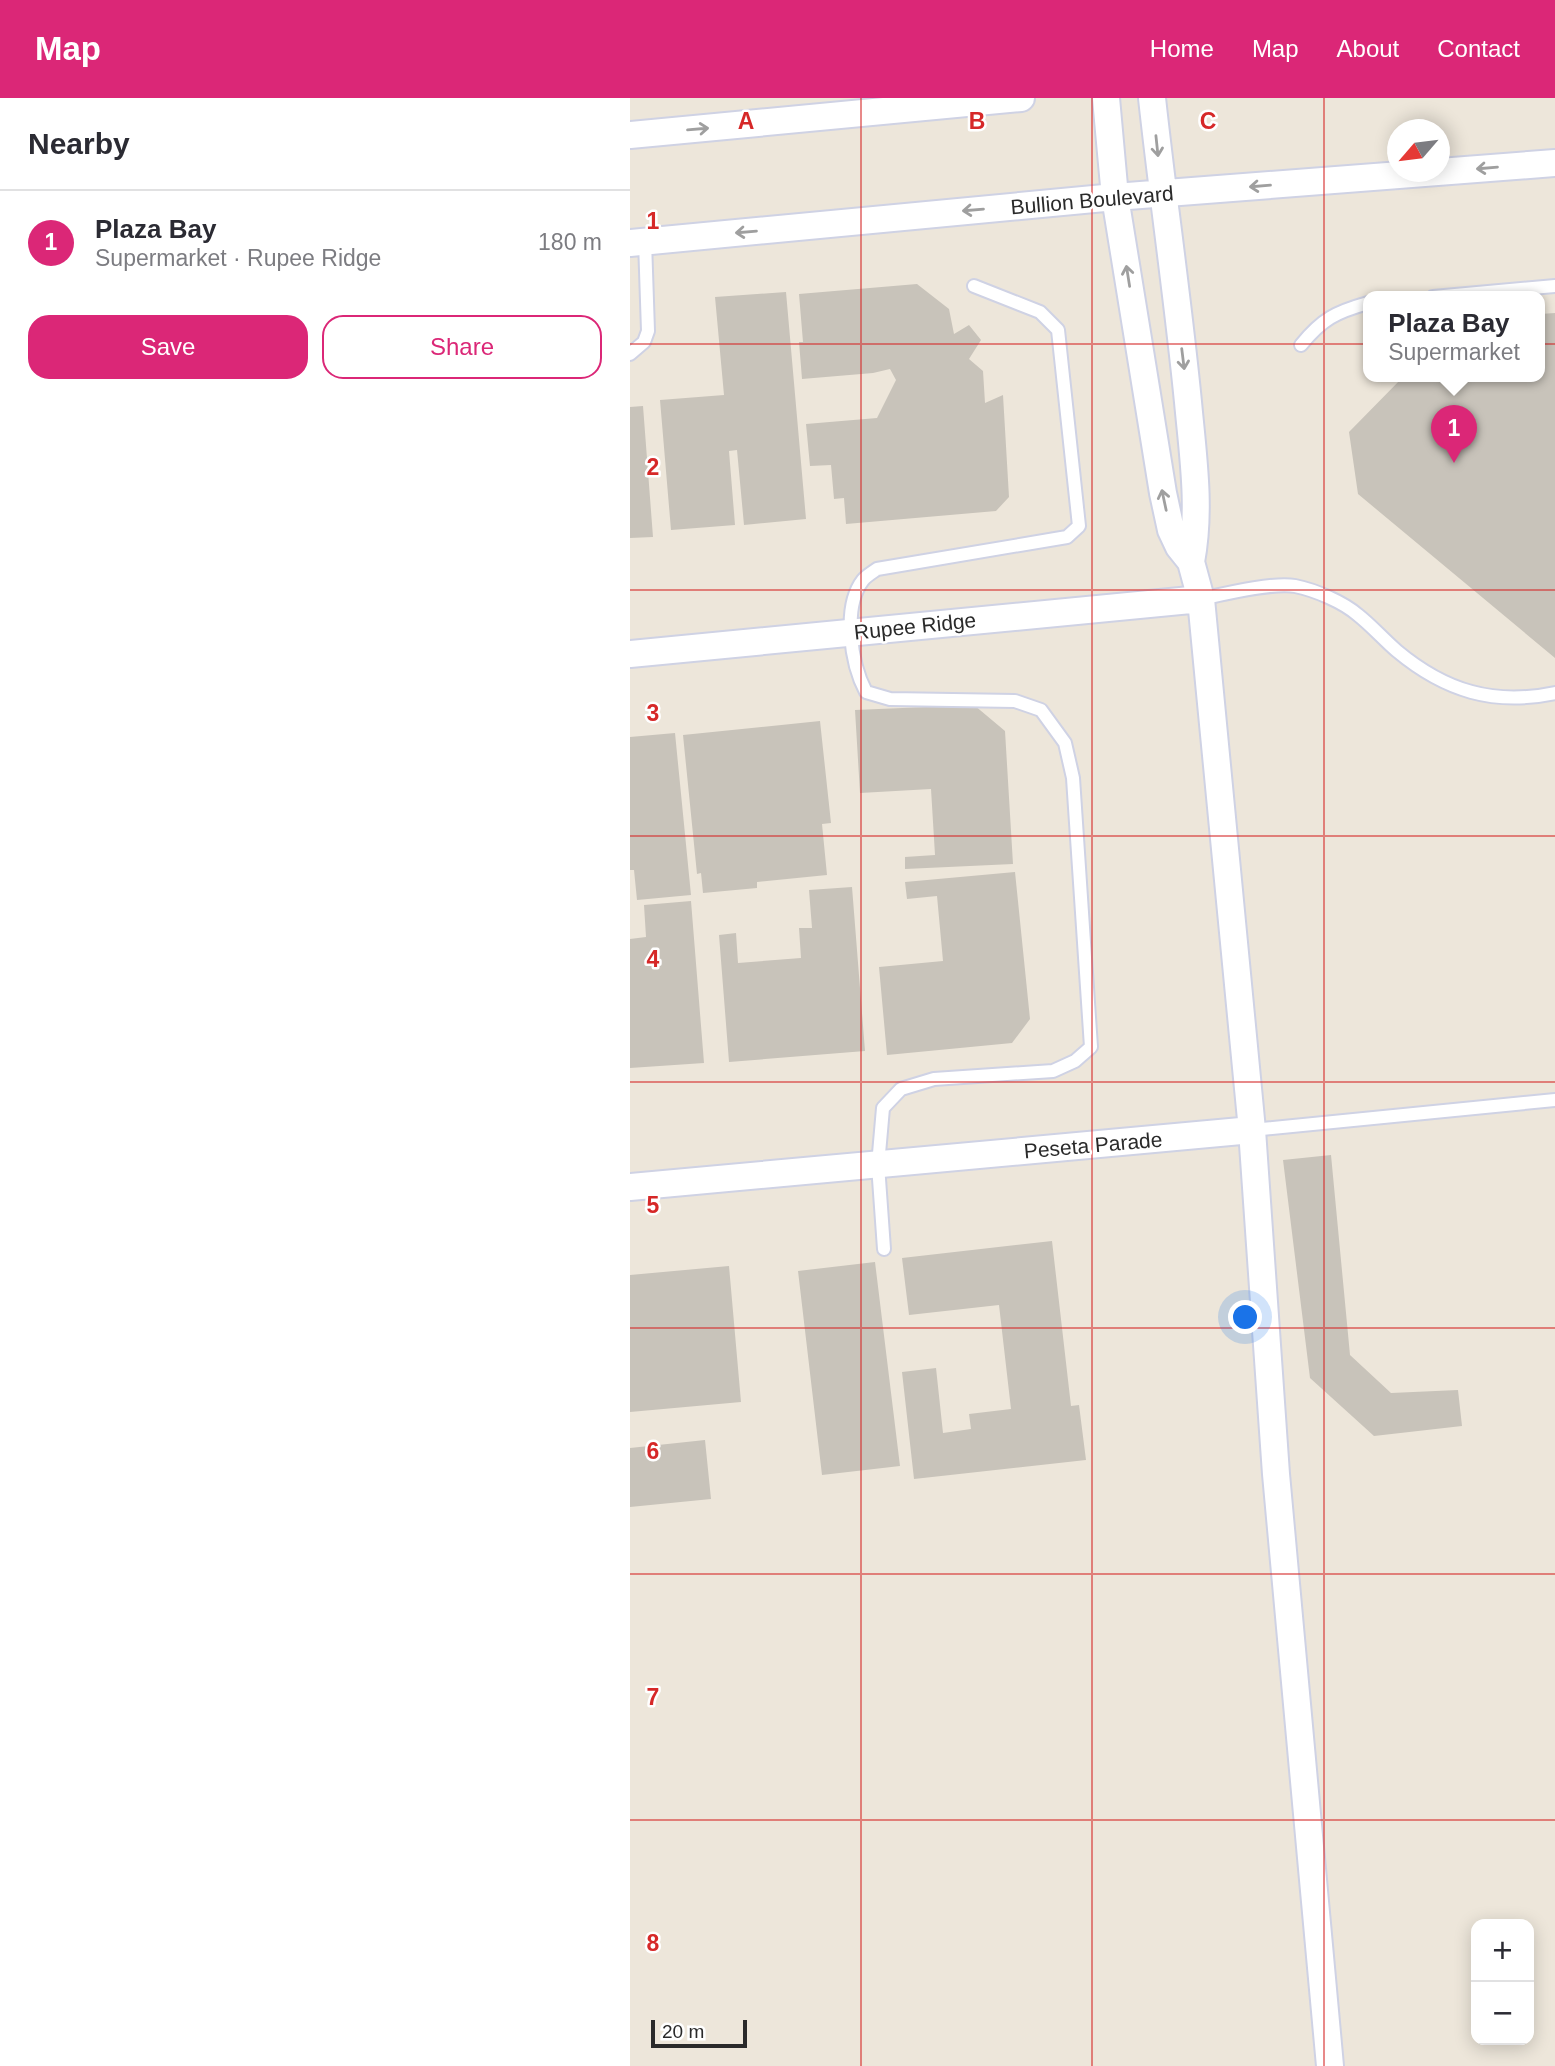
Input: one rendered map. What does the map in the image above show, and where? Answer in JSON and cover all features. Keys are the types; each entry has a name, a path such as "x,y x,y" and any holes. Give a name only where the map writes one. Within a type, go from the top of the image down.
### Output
{"street":[{"path":"630,135 1021,98"},
{"path":"1106,98 1115,197 1163,493 1171,530 1191,562 1201,598 1252,1130 1276,1474 1330,2066"},
{"path":"1152,98 1185,371 1197,506 1191,562"},
{"name":"Bullion Boulevard","path":"637,242 1115,197 1555,163"},
{"name":"Rupee Ridge","path":"630,654 1201,598"},
{"name":"Peseta Parade","path":"630,1187 1252,1130"}],"lane":[{"path":"630,354 644,342 648,331 637,242"},
{"path":"884,1249 878,1165 883,1108 901,1089 934,1079 1053,1070 1075,1061 1091,1047 1073,778 1065,743 1041,710 1015,701 890,699 866,692 861,683 849,633 854,600 863,580 877,569 1067,537 1079,526 1058,330 1040,312 974,286"},
{"path":"1500,291 1555,286"},
{"path":"1301,345 1326,318 1363,304"},
{"path":"1201,598 1294,586 1357,613 1399,652 1449,686 1487,697 1533,698 1555,693"},
{"name":"Peseta Parade","path":"1252,1130 1555,1100"}],"building":[{"path":"917,284 949,309 954,334 969,325 981,340 969,359 983,371 985,403 1003,395 1009,497 996,511 846,524 844,498 834,499 831,465 810,466 806,424 877,418 896,380 890,369 802,379 799,342 803,342 799,294"},
{"path":"786,292 806,519 744,525 737,450 729,451 735,525 671,530 660,400 724,395 715,297"},
{"path":"1555,313 1555,658 1358,494 1349,432 1398,382 1545,382 1545,314"},
{"path":"643,406 653,537 630,538 630,407"},
{"path":"974,705 1005,731 1013,864 905,869 905,857 935,855 931,789 860,793 855,710"},
{"path":"820,721 831,823 822,824 827,875 757,882 757,888 703,893 701,873 697,874 683,735"},
{"path":"675,733 691,895 637,900 634,870 630,870 630,737"},
{"path":"1015,872 1030,1019 1012,1043 887,1055 879,967 943,961 937,896 907,899 905,882"},
{"path":"852,887 865,1051 729,1062 719,935 736,933 738,963 801,958 799,928 812,928 809,890"},
{"path":"691,901 704,1063 630,1068 630,939 646,937 644,905"},
{"path":"1331,1155 1350,1355 1391,1393 1458,1390 1462,1426 1374,1436 1310,1378 1283,1160"},
{"path":"1052,1241 1071,1406 1079,1405 1086,1460 914,1479 902,1372 936,1368 943,1433 971,1429 969,1414 1011,1409 999,1305 909,1315 902,1258"},
{"path":"875,1262 900,1466 822,1475 798,1271"},
{"path":"729,1266 741,1402 630,1412 630,1275"},
{"path":"705,1440 711,1499 630,1507 630,1448"}],"place":[{"name":"Plaza Bay","path":"1454,463"}]}
